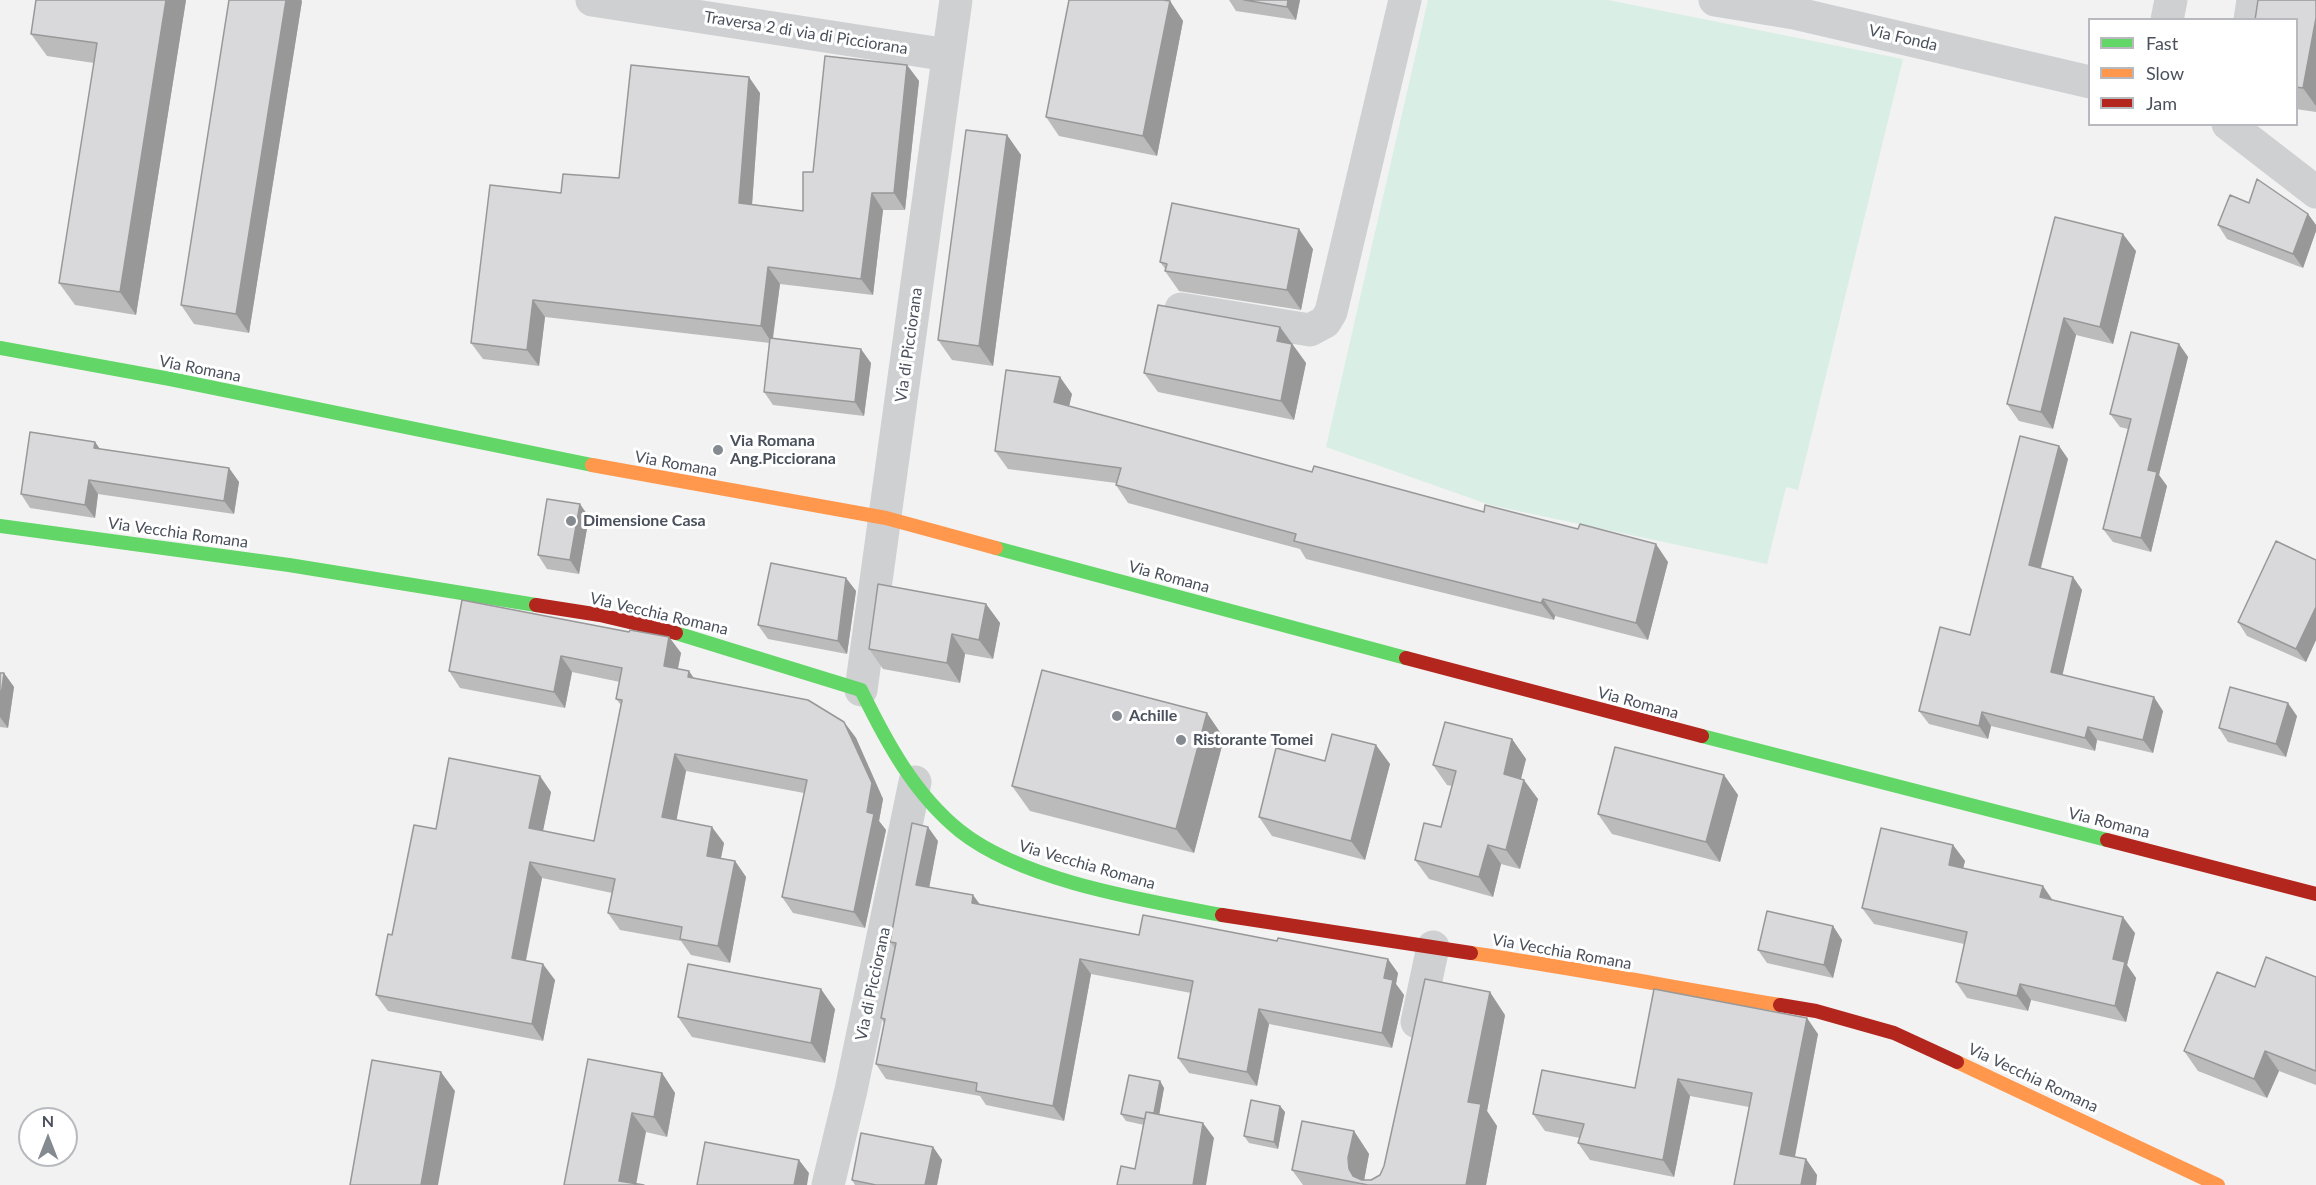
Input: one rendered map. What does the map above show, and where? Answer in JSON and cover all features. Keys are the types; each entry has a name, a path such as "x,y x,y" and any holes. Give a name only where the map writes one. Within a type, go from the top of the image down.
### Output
{"street":[{"name":"Traversa 2 di via di Picciorana","path":"592,0 948,55"},
{"name":"Via di Picciorana","path":"861,690 956,0"},
{"path":"1181,309 1310,330 1325,322 1331,312 1405,0"},
{"name":"Via Fonda","path":"1715,0 1795,6 2088,81"},
{"path":"2167,18 2171,0"},
{"path":"2250,18 2253,0"},
{"path":"2232,126 2316,192"},
{"name":"Via Romana","path":"0,348 170,379 630,473 886,518 1612,713 2316,894"},
{"name":"Via Vecchia Romana","path":"0,526 289,565 600,615 702,639 861,690 892,753 935,807 960,831 1008,860 1040,872 1148,901 1284,926 1569,967 1640,982 1816,1011 1894,1033 1969,1066 2218,1185"},
{"name":"Via di Picciorana","path":"828,1185 851,1090 915,782"},
{"path":"1412,1049 1433,947"}],"green space":[{"path":"1428,0 1608,0 1903,59 1798,490 1786,487 1767,564 1490,505 1326,447"}],"building":[{"path":"36,0 166,0 120,292 59,283 97,43 31,34"},
{"path":"229,0 286,0 236,314 181,305"},
{"path":"1069,0 1170,1 1143,136 1046,117"},
{"path":"1244,0 1288,0 1287,7"},
{"path":"2258,0 2316,0 2316,18 2303,88 2298,87 2298,18 2255,18"},
{"path":"825,56 907,65 894,193 872,193 861,279 768,267 761,326 533,300 527,350 471,343 490,185 561,193 563,174 619,178 631,65 749,77 739,203 803,211 803,172 813,172"},
{"path":"966,130 1007,135 979,346 938,340"},
{"path":"2257,179 2308,214 2293,254 2218,225 2230,195 2249,203"},
{"path":"1172,203 1299,229 1287,290 1165,271 1167,264 1160,262"},
{"path":"2055,217 2123,234 2100,327 2064,318 2041,412 2007,404"},
{"path":"1158,305 1280,327 1277,341 1292,344 1281,401 1144,373"},
{"path":"2131,332 2179,344 2148,470 2157,472 2141,538 2103,529 2131,419 2110,414"},
{"path":"770,338 861,349 855,402 764,392"},
{"path":"1006,370 1060,377 1054,402 1312,472 1314,466 1484,512 1485,505 1578,529 1580,524 1656,544 1636,623 1543,599 1541,603 1294,541 1296,534 1116,485 1121,468 995,451"},
{"path":"30,432 95,442 94,448 229,468 224,501 89,480 85,505 21,494"},
{"path":"2020,436 2059,446 2029,565 2073,577 2051,672 2154,697 2143,740 2088,727 2085,738 1982,712 1979,726 1919,711 1940,627 1970,635"},
{"path":"547,499 580,504 570,560 538,555"},
{"path":"2276,541 2316,560 2316,607 2296,649 2238,622"},
{"path":"771,563 846,578 838,641 758,625"},
{"path":"878,584 986,604 979,640 952,634 947,663 869,649"},
{"path":"462,600 629,632 630,630 669,637 664,666 689,671 688,677 808,700 844,722 872,783 867,812 874,814 854,912 782,897 807,780 675,754 662,817 712,827 707,856 735,861 718,946 680,939 682,927 608,913 615,879 530,862 512,958 543,964 532,1024 376,995 388,934 392,935 414,825 436,829 449,758 540,776 529,828 594,841 622,700 616,699 622,668 561,656 554,692 449,671"},
{"path":"1042,670 1207,713 1176,829 1012,786"},
{"path":"0,673 4,673 0,703"},
{"path":"2230,687 2288,703 2276,744 2219,728"},
{"path":"1445,722 1512,739 1504,774 1524,780 1506,850 1488,845 1479,877 1415,860 1424,823 1441,827 1456,771 1433,765"},
{"path":"1332,734 1376,745 1351,841 1259,817 1276,748 1325,761"},
{"path":"1615,747 1724,775 1706,842 1598,814"},
{"path":"912,823 928,827 916,885 973,895 972,903 1139,935 1143,915 1277,941 1278,938 1388,959 1384,978 1393,980 1382,1033 1259,1009 1247,1072 1178,1058 1193,981 1080,959 1053,1106 976,1091 977,1083 876,1064 885,1019 881,1018 896,943 890,942"},
{"path":"1881,828 1953,845 1949,865 2043,886 2040,897 2123,917 2113,959 2125,962 2115,1006 2020,984 2017,996 1956,982 1967,932 1862,908"},
{"path":"1767,911 1833,926 1824,965 1758,950"},
{"path":"2266,957 2316,977 2316,1071 2265,1051 2254,1079 2184,1051 2217,972 2255,987"},
{"path":"688,964 821,989 811,1043 678,1017"},
{"path":"1425,979 1490,992 1468,1102 1481,1104 1466,1185 1368,1185 1292,1170 1302,1121 1354,1131 1348,1158 1349,1169 1353,1176 1362,1180 1371,1180 1380,1175 1384,1166"},
{"path":"1654,989 1807,1018 1780,1154 1806,1159 1801,1185 1734,1185 1752,1093 1678,1079 1663,1160 1578,1143 1584,1124 1533,1114 1542,1070 1635,1088"},
{"path":"588,1059 662,1073 654,1117 632,1113 619,1181 644,1185 564,1185"},
{"path":"372,1060 441,1072 421,1185 350,1185"},
{"path":"1129,1075 1160,1081 1154,1113 1146,1112 1145,1119 1121,1114"},
{"path":"1251,1100 1280,1106 1274,1142 1244,1136"},
{"path":"1146,1112 1203,1123 1193,1185 1117,1185 1121,1166 1135,1169"},
{"path":"861,1133 933,1147 925,1185 876,1185 852,1180"},
{"path":"705,1142 799,1160 794,1185 697,1185"}],"traffic: fast":[{"path":"0,348 170,379 592,465"},
{"path":"0,526 289,565 536,605"},
{"path":"996,548 1406,658"},
{"path":"676,633 861,690 891,747 915,784 960,831 986,848 1016,863 1085,886 1222,915"},
{"path":"1702,736 2107,840"}],"traffic: slow":[{"path":"592,465 886,518 996,548"},
{"path":"1471,953 1780,1005"},
{"path":"1957,1062 2218,1185"}],"traffic: jam":[{"path":"536,605 600,615 676,633"},
{"path":"1406,658 1702,736"},
{"path":"2107,840 2316,894"},
{"path":"1222,915 1471,953"},
{"path":"1780,1005 1816,1011 1894,1033 1957,1062"}],"place":[{"name":"Via Romana Ang.Picciorana","path":"718,450"},
{"name":"Dimensione Casa","path":"571,521"},
{"name":"Achille","path":"1117,716"},
{"name":"Ristorante Tomei","path":"1181,740"}]}
